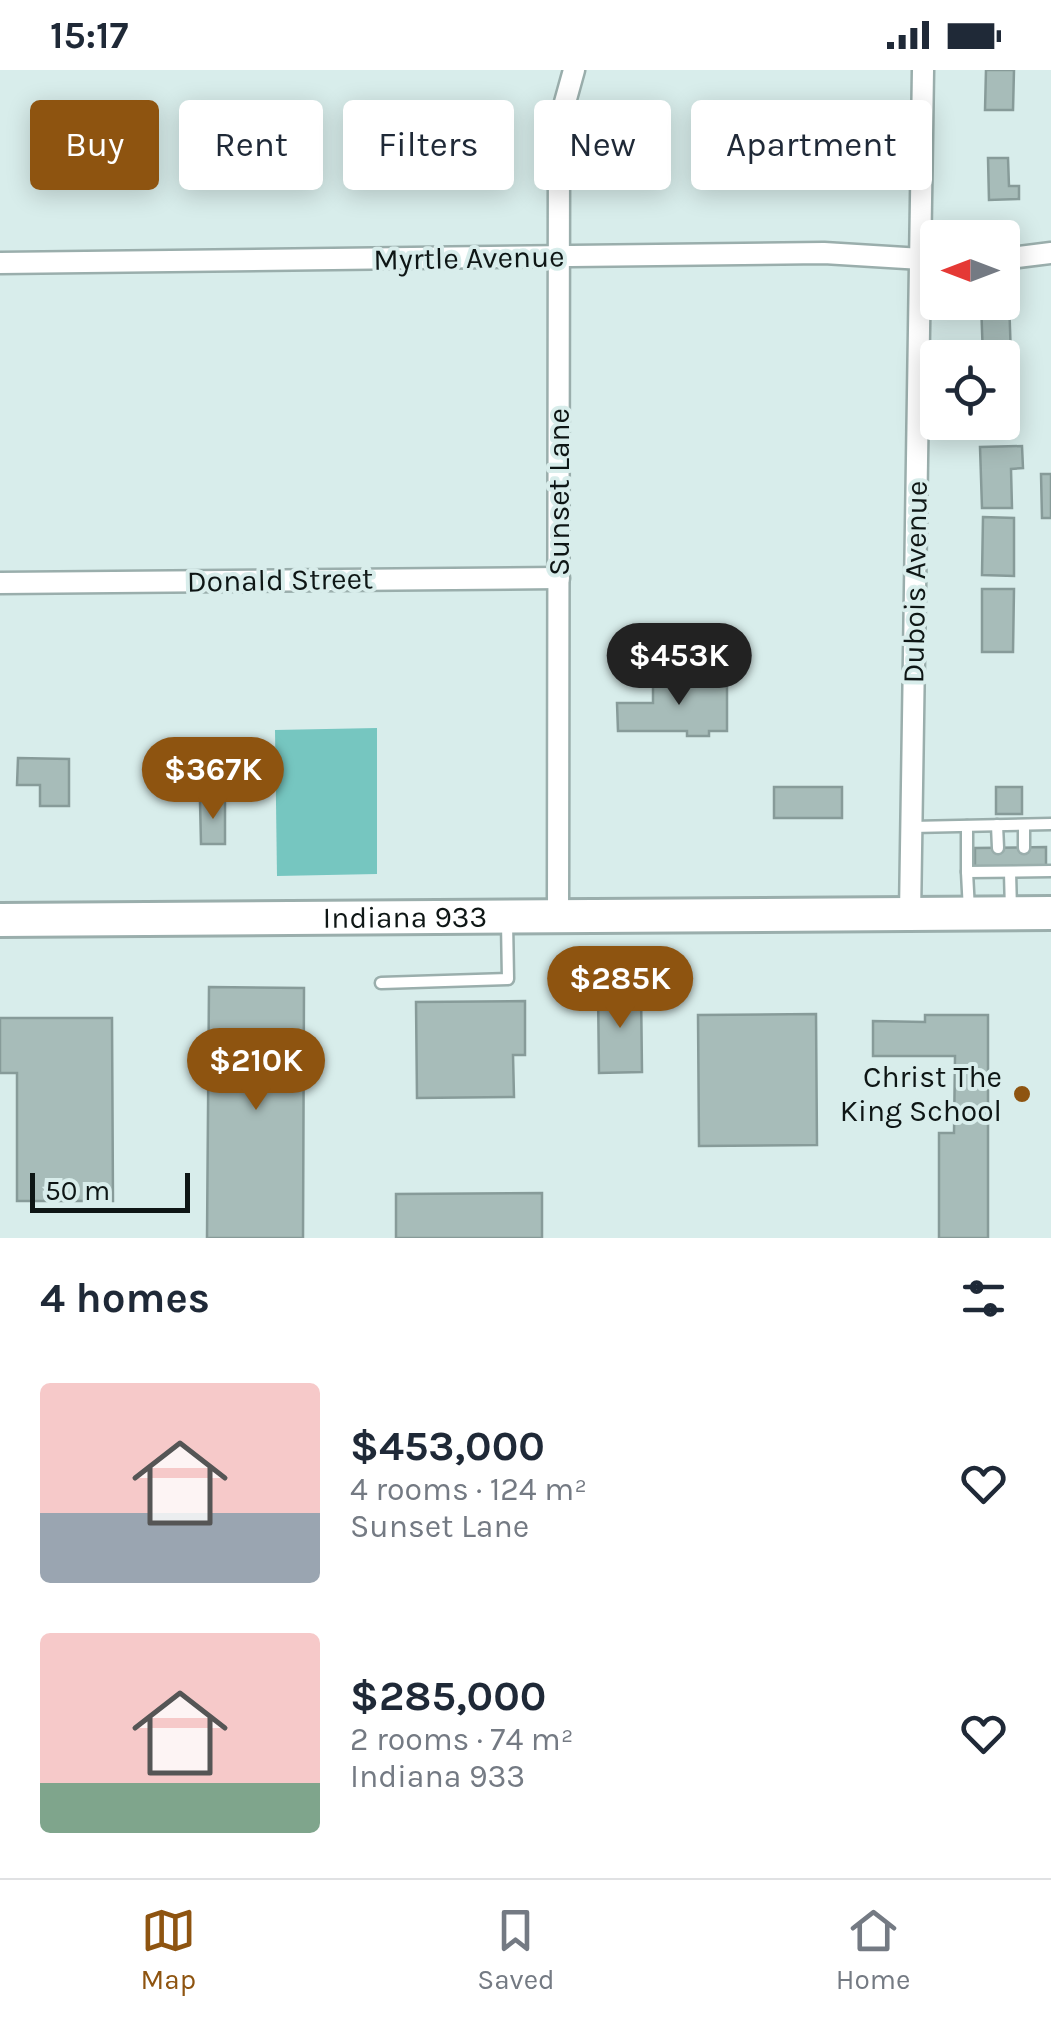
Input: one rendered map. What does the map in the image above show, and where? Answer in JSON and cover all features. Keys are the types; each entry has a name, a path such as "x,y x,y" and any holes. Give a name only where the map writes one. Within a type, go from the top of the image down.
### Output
{"main road":[{"name":"Indiana 933","path":"0,920 1051,913"}],"street":[{"name":"Sunset Lane","path":"558,916 559,146 574,70"},
{"name":"Dubois Avenue","path":"923,70 928,220"},
{"name":"Myrtle Avenue","path":"0,263 824,253 920,259"},
{"path":"1020,257 1051,254"},
{"name":"Dubois Avenue","path":"910,915 927,320"},
{"name":"Donald Street","path":"0,583 559,578"}],"lane":[{"path":"911,826 1051,824"},
{"path":"997,825 998,848"},
{"path":"1024,825 1024,848"},
{"path":"967,826 969,914"},
{"path":"1002,870 1011,914"},
{"path":"967,872 1051,872"},
{"path":"382,983 508,980 507,917"}],"shaded area":[{"path":"377,728 377,874 277,876 275,730"}],"building":[{"path":"986,70 1014,70 1013,110 985,110"},
{"path":"988,158 1008,158 1009,186 1019,186 1019,199 989,200"},
{"path":"982,320 1010,320 1010,340 982,340"},
{"path":"1022,446 1023,468 1011,469 1012,508 982,508 980,447"},
{"path":"1041,474 1051,474 1051,518 1042,518"},
{"path":"983,517 1014,518 1014,576 982,575"},
{"path":"982,589 1014,589 1013,652 982,652"},
{"path":"653,680 727,680 727,731 687,736 687,731 618,731 617,703 653,703"},
{"path":"18,758 69,759 69,806 40,806 40,785 17,785"},
{"path":"774,787 842,787 842,818 774,818"},
{"path":"996,787 1022,787 1022,814 996,814"},
{"path":"200,801 225,801 225,844 201,844"},
{"path":"1046,847 1046,867 975,868 975,848"},
{"path":"209,987 304,988 303,1238 207,1238"},
{"path":"641,989 642,1072 599,1073 598,990"},
{"path":"525,1001 525,1055 513,1055 514,1097 417,1098 416,1002"},
{"path":"816,1014 817,1145 699,1146 698,1015"},
{"path":"925,1015 988,1015 988,1238 939,1238 939,1133 954,1133 955,1056 873,1056 873,1021 925,1022"},
{"path":"0,1018 112,1018 113,1201 17,1201 17,1073 0,1073"},
{"path":"542,1193 542,1238 396,1238 396,1194"}],"place":[{"name":"Christ The King School","path":"1022,1094"}]}
